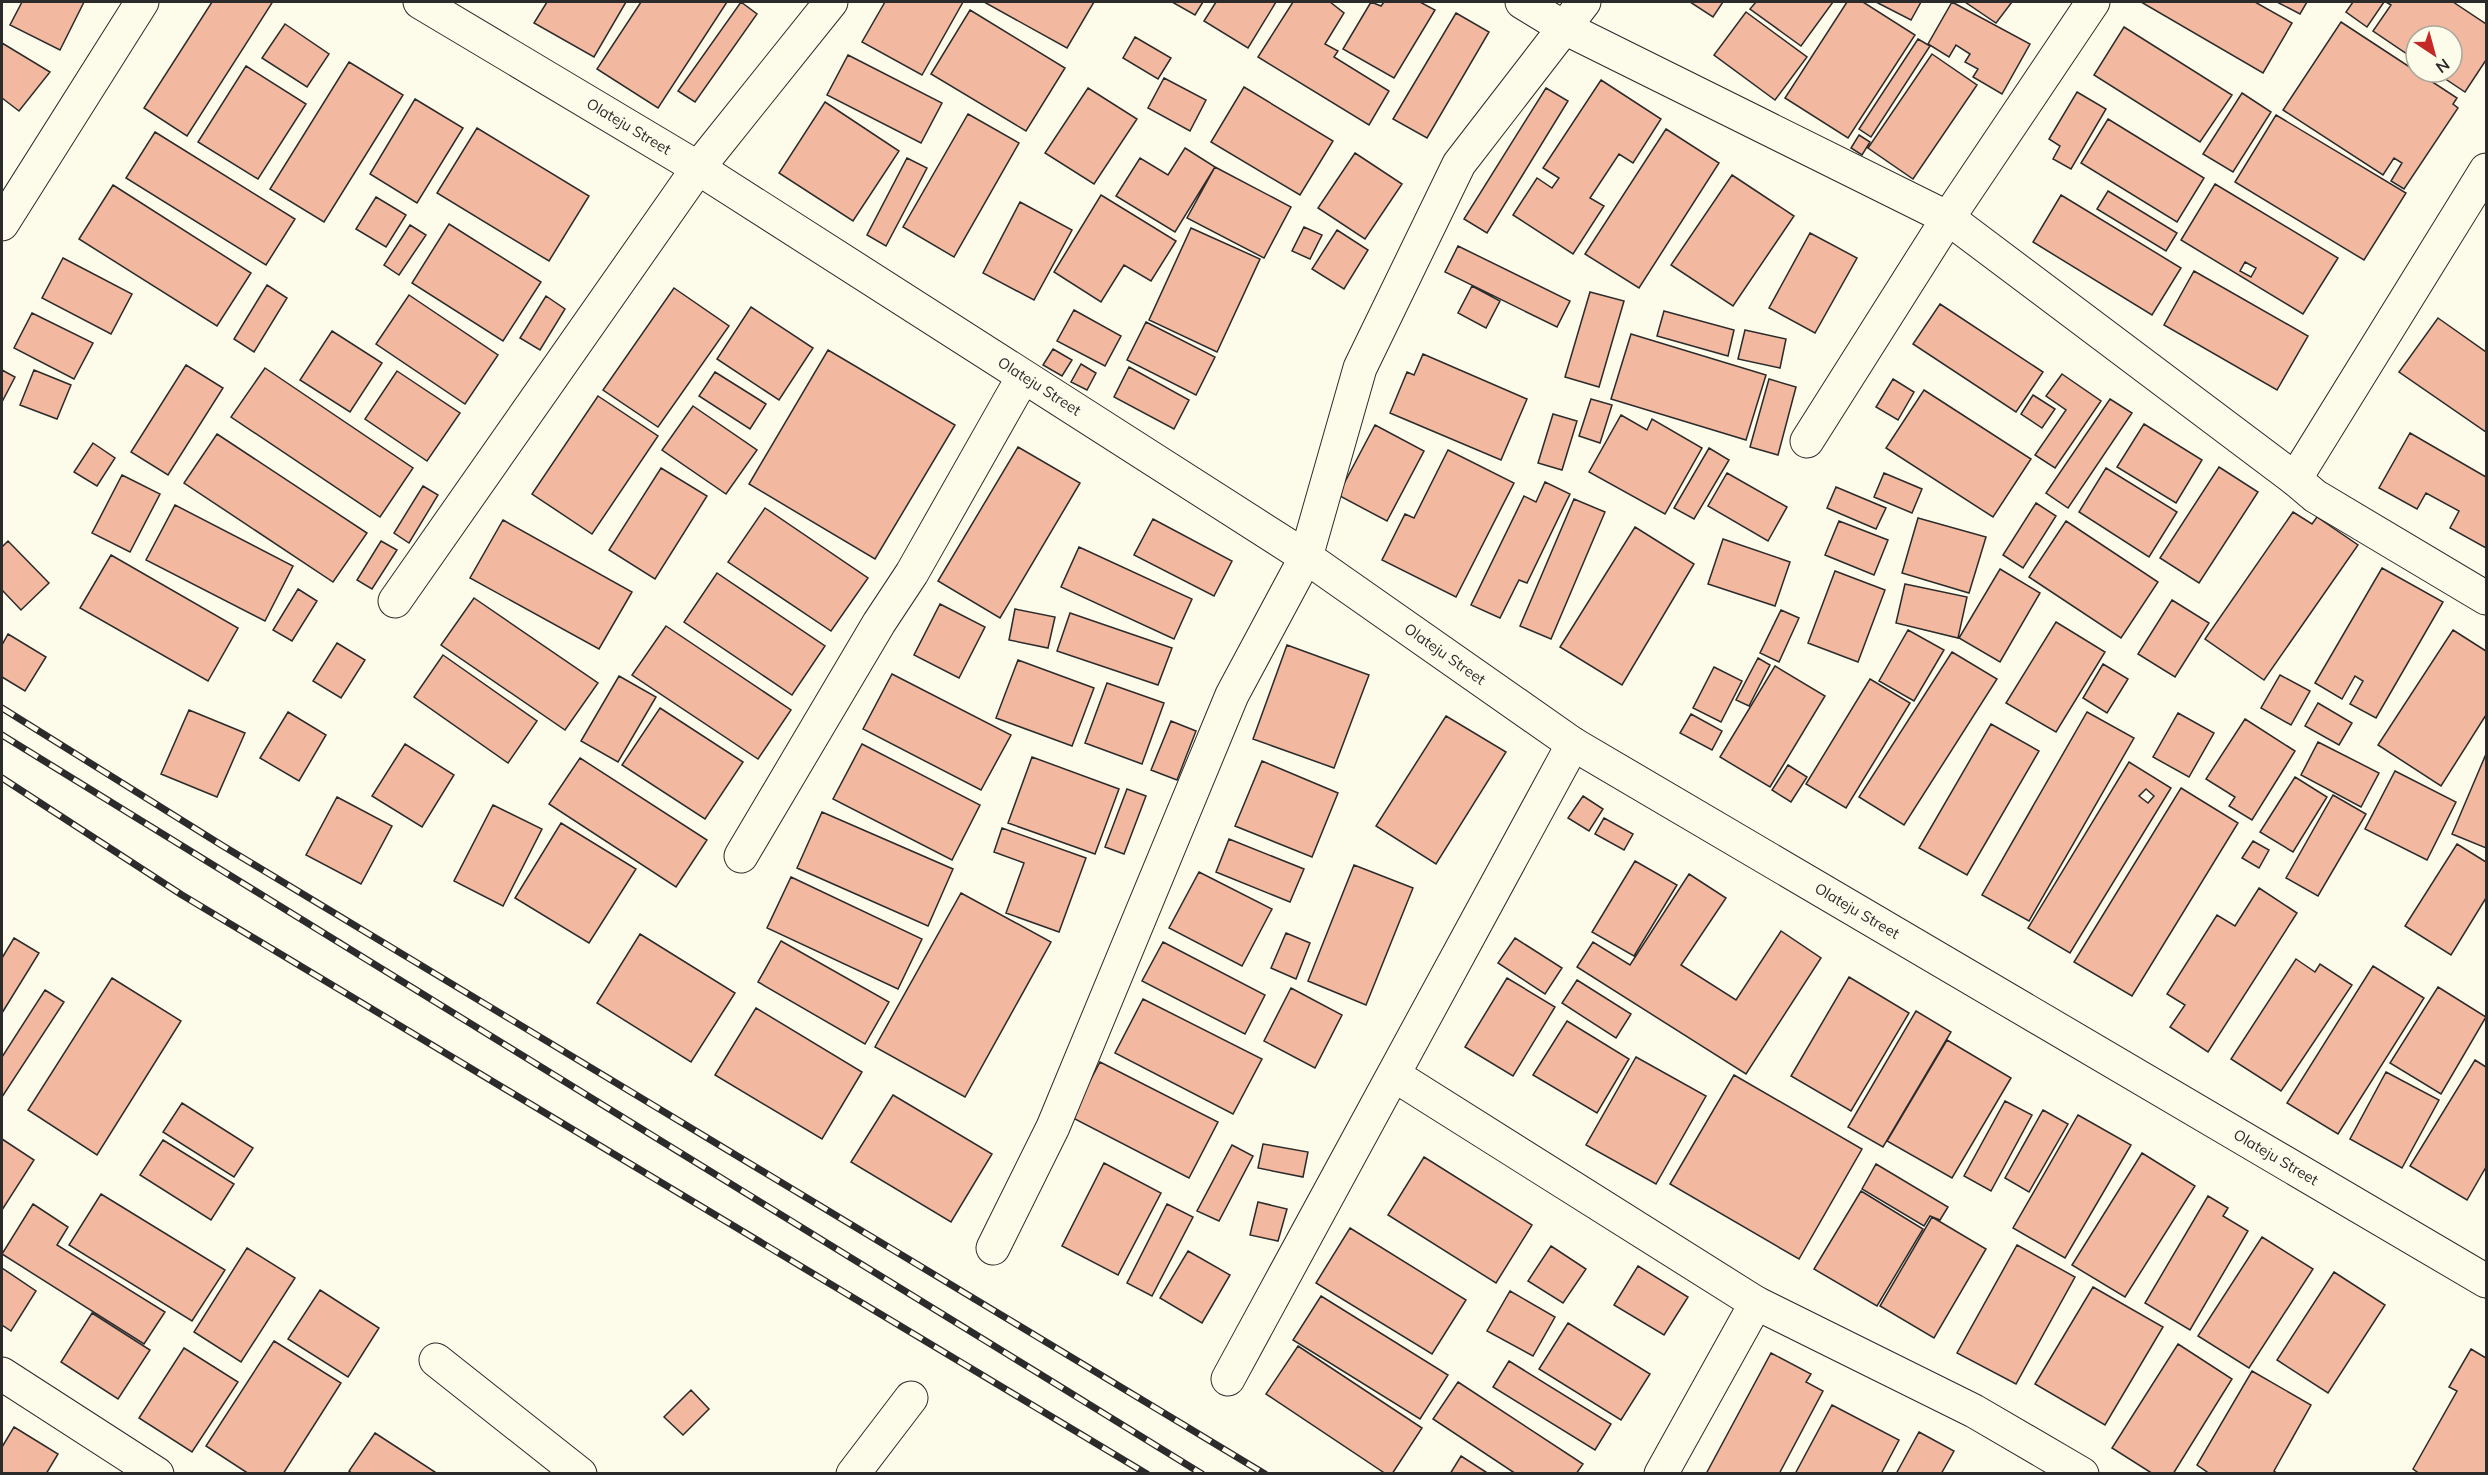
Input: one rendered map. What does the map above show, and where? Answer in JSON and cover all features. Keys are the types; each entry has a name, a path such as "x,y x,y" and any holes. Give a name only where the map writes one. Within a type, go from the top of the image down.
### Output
{"street":[{"path":"2,224 142,2"},
{"name":"Olateju Street","path":"420,2 698,168 1306,557 1573,744 2483,1272"},
{"path":"395,601 698,168 831,2"},
{"path":"1522,2 1563,27 1948,218 2315,496 2487,598"},
{"path":"993,1248 1053,1127 1232,695 1306,557 1360,368 1459,164 1584,2"},
{"path":"1807,441 1948,218 2092,2"},
{"path":"2295,479 2487,170"},
{"path":"741,856 879,623 912,573 1023,377"},
{"path":"1228,1379 1573,744"},
{"path":"1394,1075 1756,1303 1974,1411 2082,1473"},
{"path":"1661,1473 1756,1303"},
{"path":"436,1360 579,1473"},
{"path":"2,1374 157,1473"},
{"path":"853,1473 911,1398"}],"building":[{"path":"22,2 84,2 60,50 10,25"},
{"path":"212,2 272,3 187,136 144,108"},
{"path":"547,2 626,2 594,57 534,23"},
{"path":"641,2 727,2 658,108 597,69"},
{"path":"741,2 757,14 695,102 678,91"},
{"path":"885,2 963,2 922,75 862,42"},
{"path":"984,2 1094,2 1067,48"},
{"path":"1172,2 1203,2 1195,15"},
{"path":"1216,2 1276,2 1248,48 1204,21"},
{"path":"1293,2 1330,2 1344,13 1325,44 1338,51 1334,57 1389,91 1369,125 1258,57"},
{"path":"1371,2 1381,6 1384,2 1420,2 1435,10 1394,78 1343,49"},
{"path":"1690,2 1723,2 1713,17"},
{"path":"1756,2 1833,2 1801,46 1750,9"},
{"path":"1847,2 1863,2 1915,35 1848,138 1785,98"},
{"path":"1876,2 1921,2 1911,20"},
{"path":"1952,2 2030,44 2002,94 1973,77 1978,69 1965,62 1970,54 1956,45 1949,57 1928,44"},
{"path":"1965,2 2012,2 1996,23"},
{"path":"2141,2 2255,2 2292,23 2263,73"},
{"path":"2277,2 2307,2 2300,14"},
{"path":"2353,2 2384,2 2367,27 2346,12"},
{"path":"2386,2 2453,2 2486,24 2486,60 2465,92 2453,84 2464,84 2464,24 2404,24 2404,52 2373,31 2391,5"},
{"path":"970,10 1065,68 1026,131 931,74"},
{"path":"1746,12 1807,57 1775,100 1714,55"},
{"path":"1456,13 1489,32 1427,138 1393,119"},
{"path":"2341,22 2404,63 2404,84 2436,84 2457,98 2453,104 2458,108 2404,189 2391,181 2402,163 2394,158 2383,175 2283,110"},
{"path":"285,24 329,54 307,87 262,58"},
{"path":"2124,27 2232,95 2200,142 2094,75"},
{"path":"1135,37 1171,58 1158,79 1123,58"},
{"path":"1918,39 1930,46 1871,137 1859,129"},
{"path":"2,43 50,72 19,111 2,98"},
{"path":"1932,54 1977,85 1913,179 1868,148"},
{"path":"848,55 942,103 921,143 827,95"},
{"path":"349,62 403,95 324,222 270,189"},
{"path":"246,66 306,104 258,179 198,142"},
{"path":"1164,78 1206,100 1190,131 1148,108"},
{"path":"1601,80 1661,119 1633,163 1619,154 1590,198 1604,206 1573,254 1513,215 1537,178 1552,188 1559,178 1543,168"},
{"path":"1244,87 1333,141 1300,195 1211,142"},
{"path":"1088,88 1137,119 1094,184 1045,153"},
{"path":"1546,88 1568,101 1487,233 1464,219"},
{"path":"2077,92 2106,109 2071,169 2053,159 2060,146 2049,139"},
{"path":"2242,93 2271,112 2233,172 2203,154"},
{"path":"415,99 463,128 417,203 370,174"},
{"path":"825,102 899,151 853,221 779,173"},
{"path":"968,114 1019,143 954,257 903,227"},
{"path":"2276,115 2406,193 2364,260 2235,182"},
{"path":"2108,119 2204,178 2177,222 2081,163"},
{"path":"477,128 589,196 549,261 437,193"},
{"path":"1666,129 1719,163 1639,288 1585,254"},
{"path":"155,132 295,219 266,265 126,178"},
{"path":"1859,135 1870,142 1862,155 1851,148"},
{"path":"1185,148 1215,167 1175,232 1116,196 1140,158 1168,175"},
{"path":"1355,153 1402,184 1365,239 1318,208"},
{"path":"907,158 927,168 886,246 867,235"},
{"path":"1215,167 1291,207 1264,258 1187,218"},
{"path":"1732,175 1794,216 1733,306 1671,265"},
{"path":"2215,184 2338,258 2303,314 2181,240","holes":["2245,262 2256,268 2251,277 2240,271"]},
{"path":"113,185 251,273 217,326 79,239"},
{"path":"2108,191 2177,233 2166,251 2097,209"},
{"path":"1101,195 1176,241 1151,281 1124,265 1101,302 1054,272"},
{"path":"2061,195 2181,268 2152,315 2033,242"},
{"path":"376,197 406,215 386,247 356,229"},
{"path":"1020,202 1072,230 1034,300 983,273"},
{"path":"449,224 541,282 503,341 412,283"},
{"path":"410,225 426,235 399,275 384,265"},
{"path":"1304,227 1322,235 1310,259 1292,251"},
{"path":"1191,228 1260,259 1217,352 1149,320"},
{"path":"1337,230 1368,250 1344,289 1312,269"},
{"path":"1810,233 1857,258 1815,333 1769,308"},
{"path":"1458,246 1570,301 1557,327 1445,272"},
{"path":"63,258 132,294 111,334 42,298"},
{"path":"2194,271 2308,336 2277,390 2164,325"},
{"path":"267,285 287,298 254,352 234,339"},
{"path":"1472,286 1500,301 1486,328 1458,313"},
{"path":"674,288 729,326 658,427 603,390"},
{"path":"1590,292 1624,301 1599,387 1565,377"},
{"path":"409,295 498,355 465,404 376,344"},
{"path":"546,296 565,309 540,350 520,338"},
{"path":"1940,304 2043,372 2016,412 1913,344"},
{"path":"751,307 813,348 779,400 717,359"},
{"path":"1074,310 1121,336 1105,366 1057,341"},
{"path":"1664,311 1734,330 1728,356 1657,336"},
{"path":"32,313 93,343 74,379 14,348"},
{"path":"2438,318 2486,352 2486,432 2399,372"},
{"path":"1146,322 1215,357 1196,395 1127,360"},
{"path":"1745,330 1786,339 1780,368 1738,359"},
{"path":"332,331 382,363 350,412 300,380"},
{"path":"1631,334 1766,375 1746,440 1611,399"},
{"path":"1053,349 1072,360 1062,376 1043,365"},
{"path":"828,350 955,425 875,559 749,484"},
{"path":"1423,354 1527,399 1501,460 1390,413 1407,372 1414,375"},
{"path":"1081,364 1096,373 1087,390 1071,382"},
{"path":"186,365 223,388 168,475 131,452"},
{"path":"1129,367 1189,400 1174,429 1114,397"},
{"path":"265,368 413,468 380,517 231,417"},
{"path":"2,370 15,377 2,402"},
{"path":"34,370 71,385 57,419 20,405"},
{"path":"397,371 460,413 427,461 365,419"},
{"path":"715,372 766,404 750,429 699,396"},
{"path":"2062,374 2101,401 2055,468 2035,455 2066,410 2046,396"},
{"path":"1769,379 1796,387 1778,455 1750,447"},
{"path":"1893,379 1914,392 1898,420 1876,407"},
{"path":"1924,390 2031,459 1993,517 1886,448"},
{"path":"2033,395 2055,409 2042,428 2021,414"},
{"path":"598,396 658,436 592,534 532,494"},
{"path":"1591,399 1612,405 1600,443 1579,436"},
{"path":"2110,399 2132,413 2068,508 2046,493"},
{"path":"693,406 757,450 726,494 662,450"},
{"path":"1553,414 1577,421 1562,470 1538,463"},
{"path":"1621,415 1647,430 1652,419 1702,448 1665,514 1589,472"},
{"path":"2144,424 2202,460 2176,503 2117,467"},
{"path":"1375,425 1424,451 1387,521 1338,495"},
{"path":"2410,433 2486,477 2486,548 2450,528 2459,511 2426,493 2417,509 2379,488"},
{"path":"217,434 367,533 333,582 184,483"},
{"path":"93,443 115,458 97,486 74,472"},
{"path":"1018,447 1080,483 1000,618 938,581"},
{"path":"1709,448 1729,460 1694,519 1674,508"},
{"path":"1448,450 1514,483 1456,597 1382,560 1405,514 1414,518"},
{"path":"2219,467 2258,492 2199,583 2160,558"},
{"path":"661,468 707,496 655,579 609,550"},
{"path":"2106,468 2177,512 2149,557 2079,512"},
{"path":"1727,473 1787,507 1768,541 1708,506"},
{"path":"1884,473 1922,489 1912,513 1874,497"},
{"path":"122,475 160,494 130,552 92,533"},
{"path":"1545,482 1570,494 1527,583 1519,580 1500,618 1471,605 1524,496 1536,502"},
{"path":"423,486 438,495 409,543 394,533"},
{"path":"1836,487 1886,508 1876,529 1827,508"},
{"path":"1574,499 1605,512 1551,639 1520,626"},
{"path":"2036,503 2056,516 2023,568 2003,555"},
{"path":"175,505 293,566 265,621 146,560"},
{"path":"765,508 868,578 831,631 728,562"},
{"path":"2293,512 2312,524 2317,517 2358,545 2264,680 2205,639"},
{"path":"1918,518 1986,537 1969,593 1902,573"},
{"path":"1153,519 1232,561 1214,596 1134,555"},
{"path":"503,520 632,592 599,649 470,578"},
{"path":"1839,521 1888,540 1874,575 1825,555"},
{"path":"2066,521 2158,582 2121,638 2029,577"},
{"path":"1635,527 1694,564 1622,685 1560,647"},
{"path":"1723,539 1790,562 1775,606 1708,584"},
{"path":"8,541 49,583 21,610 2,590 2,547"},
{"path":"381,541 397,550 372,589 357,580"},
{"path":"1079,547 1192,599 1174,639 1061,587"},
{"path":"111,555 238,628 208,681 80,608"},
{"path":"2382,568 2443,602 2376,718 2350,704 2363,681 2355,676 2342,699 2315,683"},
{"path":"2000,569 2040,593 2000,662 1959,638"},
{"path":"1835,571 1885,590 1858,662 1808,643"},
{"path":"717,573 825,646 792,695 684,622"},
{"path":"1905,584 1967,597 1958,638 1896,623"},
{"path":"298,589 317,601 292,641 273,630"},
{"path":"474,598 598,683 565,730 441,645"},
{"path":"2172,600 2209,623 2175,677 2138,654"},
{"path":"940,604 985,627 959,678 914,655"},
{"path":"1015,609 1055,617 1048,648 1009,640"},
{"path":"1781,610 1799,618 1779,662 1760,653"},
{"path":"1070,613 1172,648 1158,685 1057,651"},
{"path":"2056,622 2105,652 2056,732 2006,703"},
{"path":"666,626 791,710 758,759 632,675"},
{"path":"1908,630 1944,650 1914,701 1879,681"},
{"path":"2453,630 2486,651 2486,715 2441,786 2378,745"},
{"path":"8,634 46,657 25,691 2,677 2,645"},
{"path":"337,643 365,660 341,698 313,681"},
{"path":"1287,645 1369,675 1334,768 1253,739"},
{"path":"1952,652 1997,679 1904,825 1859,797"},
{"path":"443,655 537,721 508,763 414,697"},
{"path":"1758,658 1770,665 1749,706 1736,700"},
{"path":"1018,660 1094,688 1072,746 996,718"},
{"path":"2103,664 2128,679 2107,713 2083,698"},
{"path":"1775,666 1825,696 1770,787 1720,757"},
{"path":"1714,667 1742,681 1721,722 1693,708"},
{"path":"892,674 1011,735 981,790 863,729"},
{"path":"2280,675 2310,691 2291,725 2261,708"},
{"path":"619,676 656,697 618,762 581,741"},
{"path":"1870,679 1910,703 1846,808 1806,784"},
{"path":"1107,683 1164,703 1142,764 1085,743"},
{"path":"2318,703 2352,723 2339,745 2305,726"},
{"path":"660,708 743,762 705,819 622,765"},
{"path":"189,710 245,733 217,797 161,774"},
{"path":"288,712 326,735 299,781 260,758"},
{"path":"2087,712 2134,738 2029,921 1982,895"},
{"path":"2178,713 2214,733 2189,777 2153,757"},
{"path":"1691,714 1722,731 1712,750 1680,733"},
{"path":"1446,716 1506,752 1436,864 1376,826"},
{"path":"2245,719 2295,751 2252,820 2229,806 2235,797 2206,779"},
{"path":"1171,721 1196,731 1177,780 1151,770"},
{"path":"1991,724 2039,751 1967,875 1919,848"},
{"path":"2318,742 2379,773 2361,807 2301,775"},
{"path":"405,744 454,775 422,827 372,796"},
{"path":"862,744 980,805 952,860 833,799"},
{"path":"2486,754 2486,848 2452,834"},
{"path":"1032,757 1119,789 1095,854 1008,823"},
{"path":"580,758 707,840 676,887 549,804"},
{"path":"1262,761 1338,793 1312,857 1235,826"},
{"path":"2129,762 2171,788 2070,953 2028,928","holes":["2146,789 2154,796 2148,803 2139,796"]},
{"path":"1788,765 1807,777 1791,802 1772,790"},
{"path":"2395,771 2456,802 2427,860 2365,829"},
{"path":"2295,777 2327,797 2293,852 2260,832"},
{"path":"2181,788 2238,823 2132,996 2074,962"},
{"path":"1127,789 1146,796 1124,854 1105,847"},
{"path":"2333,795 2366,814 2318,896 2286,878"},
{"path":"1583,796 1603,809 1589,831 1568,818"},
{"path":"337,797 392,826 361,884 306,855"},
{"path":"493,805 542,829 503,906 454,881"},
{"path":"822,812 953,869 928,926 797,868"},
{"path":"1604,818 1633,834 1624,850 1595,834"},
{"path":"561,823 636,869 589,943 515,898"},
{"path":"1002,828 1086,858 1059,932 1006,913 1024,863 994,852"},
{"path":"1229,839 1304,869 1290,902 1216,872"},
{"path":"2253,841 2269,850 2259,868 2242,858"},
{"path":"2457,844 2486,862 2486,898 2451,955 2405,926"},
{"path":"1635,861 1677,885 1634,956 1592,932"},
{"path":"1354,865 1413,888 1366,1005 1308,981"},
{"path":"1199,872 1272,909 1242,966 1169,928"},
{"path":"1689,874 1726,898 1681,965 1736,1000 1781,931 1821,958 1746,1074 1577,967 1593,942 1630,965"},
{"path":"791,877 922,939 898,989 767,928"},
{"path":"2259,888 2297,913 2208,1052 2170,1027 2185,1005 2167,994 2217,915 2235,926"},
{"path":"961,893 1051,942 965,1097 875,1047"},
{"path":"1286,933 1310,943 1296,979 1271,968"},
{"path":"640,934 735,993 691,1062 597,1003"},
{"path":"14,938 39,953 2,1013 2,958"},
{"path":"1515,938 1562,968 1545,994 1498,963"},
{"path":"781,941 889,1002 865,1044 758,982"},
{"path":"1163,942 1265,995 1245,1034 1142,981"},
{"path":"2296,959 2315,972 2320,964 2352,985 2281,1091 2231,1059"},
{"path":"2373,966 2424,998 2338,1134 2287,1103"},
{"path":"1849,977 1909,1013 1851,1111 1791,1076"},
{"path":"112,978 181,1021 97,1155 28,1110"},
{"path":"1507,978 1555,1007 1513,1076 1465,1047"},
{"path":"1577,980 1631,1014 1616,1038 1562,1003"},
{"path":"2438,987 2486,1017 2441,1094 2390,1063"},
{"path":"1291,988 1342,1015 1315,1068 1264,1041"},
{"path":"45,990 64,1002 2,1097 2,1057"},
{"path":"1143,999 1262,1059 1233,1114 1115,1053"},
{"path":"756,1008 862,1072 822,1139 715,1075"},
{"path":"1916,1011 1951,1032 1883,1147 1848,1127"},
{"path":"1567,1021 1629,1059 1597,1113 1533,1075"},
{"path":"1947,1040 2011,1078 1952,1178 1887,1141"},
{"path":"1636,1057 1706,1096 1656,1184 1586,1145"},
{"path":"2475,1060 2486,1067 2486,1167 2467,1200 2410,1166"},
{"path":"1100,1062 1218,1122 1189,1178 1071,1117"},
{"path":"2386,1072 2439,1100 2402,1168 2350,1139"},
{"path":"1734,1075 1862,1149 1799,1259 1670,1184"},
{"path":"893,1095 992,1154 951,1222 851,1162"},
{"path":"2005,1101 2032,1115 1991,1191 1964,1176"},
{"path":"182,1103 253,1148 234,1177 163,1132"},
{"path":"2043,1110 2068,1124 2029,1192 2005,1178"},
{"path":"2078,1115 2131,1145 2065,1258 2013,1228"},
{"path":"2,1139 34,1160 2,1210"},
{"path":"163,1140 234,1184 211,1220 140,1175"},
{"path":"1263,1144 1308,1152 1303,1177 1258,1168"},
{"path":"1232,1145 1253,1156 1219,1221 1197,1211"},
{"path":"2142,1153 2195,1186 2125,1297 2072,1265"},
{"path":"1424,1157 1532,1225 1496,1283 1388,1215"},
{"path":"1104,1163 1161,1193 1118,1275 1062,1246"},
{"path":"1876,1164 1948,1207 1940,1220 1930,1216 1924,1226 1862,1189"},
{"path":"1861,1191 1923,1229 1877,1306 1814,1269"},
{"path":"101,1194 225,1270 192,1321 69,1245"},
{"path":"2208,1196 2228,1208 2223,1216 2248,1231 2190,1330 2145,1303"},
{"path":"1258,1202 1287,1209 1278,1241 1250,1235"},
{"path":"33,1204 68,1227 57,1245 165,1312 144,1344 2,1254"},
{"path":"1167,1204 1193,1217 1152,1296 1127,1283"},
{"path":"1932,1217 1986,1249 1934,1338 1880,1306"},
{"path":"1350,1228 1466,1300 1432,1354 1316,1283"},
{"path":"2262,1237 2313,1269 2249,1368 2198,1336"},
{"path":"2017,1245 2075,1277 2016,1384 1957,1353"},
{"path":"1551,1246 1586,1269 1563,1303 1528,1281"},
{"path":"247,1248 295,1278 241,1362 194,1332"},
{"path":"1188,1251 1230,1275 1202,1323 1160,1298"},
{"path":"1638,1266 1688,1297 1664,1335 1614,1305"},
{"path":"2,1268 36,1291 11,1331 2,1325"},
{"path":"2334,1272 2385,1305 2328,1393 2277,1360"},
{"path":"2093,1287 2163,1327 2105,1425 2035,1384"},
{"path":"320,1290 379,1328 348,1377 288,1339"},
{"path":"1510,1291 1555,1317 1533,1356 1487,1331"},
{"path":"1321,1296 1448,1375 1420,1419 1293,1340"},
{"path":"92,1313 150,1350 118,1399 61,1362"},
{"path":"1568,1323 1650,1374 1621,1420 1539,1369"},
{"path":"274,1341 341,1383 283,1474 249,1474 206,1446"},
{"path":"2178,1344 2232,1379 2173,1474 2153,1474 2112,1448"},
{"path":"1298,1346 1422,1428 1392,1474 1386,1474 1266,1394"},
{"path":"184,1348 238,1382 192,1452 139,1418"},
{"path":"2471,1349 2486,1358 2486,1474 2420,1474 2413,1469 2457,1391 2449,1387"},
{"path":"1771,1353 1811,1374 1806,1382 1823,1391 1779,1474 1706,1474"},
{"path":"1509,1361 1611,1424 1595,1450 1493,1387"},
{"path":"2252,1371 2311,1405 2274,1471 2278,1474 2207,1474 2197,1465"},
{"path":"1458,1382 1583,1464 1576,1474 1516,1474 1433,1419"},
{"path":"691,1390 709,1409 683,1435 664,1417"},
{"path":"1832,1405 1899,1440 1881,1474 1795,1474"},
{"path":"14,1427 58,1454 46,1474 2,1474 2,1447"},
{"path":"1919,1432 1954,1451 1941,1474 1896,1474"},
{"path":"375,1433 438,1474 353,1474 349,1471"},
{"path":"1461,1456 1489,1474 1450,1474"}],"railway":[{"path":"2,708 223,846 1265,1474"},
{"path":"2,735 1202,1474"},
{"path":"2,778 182,895 1147,1474"}]}
